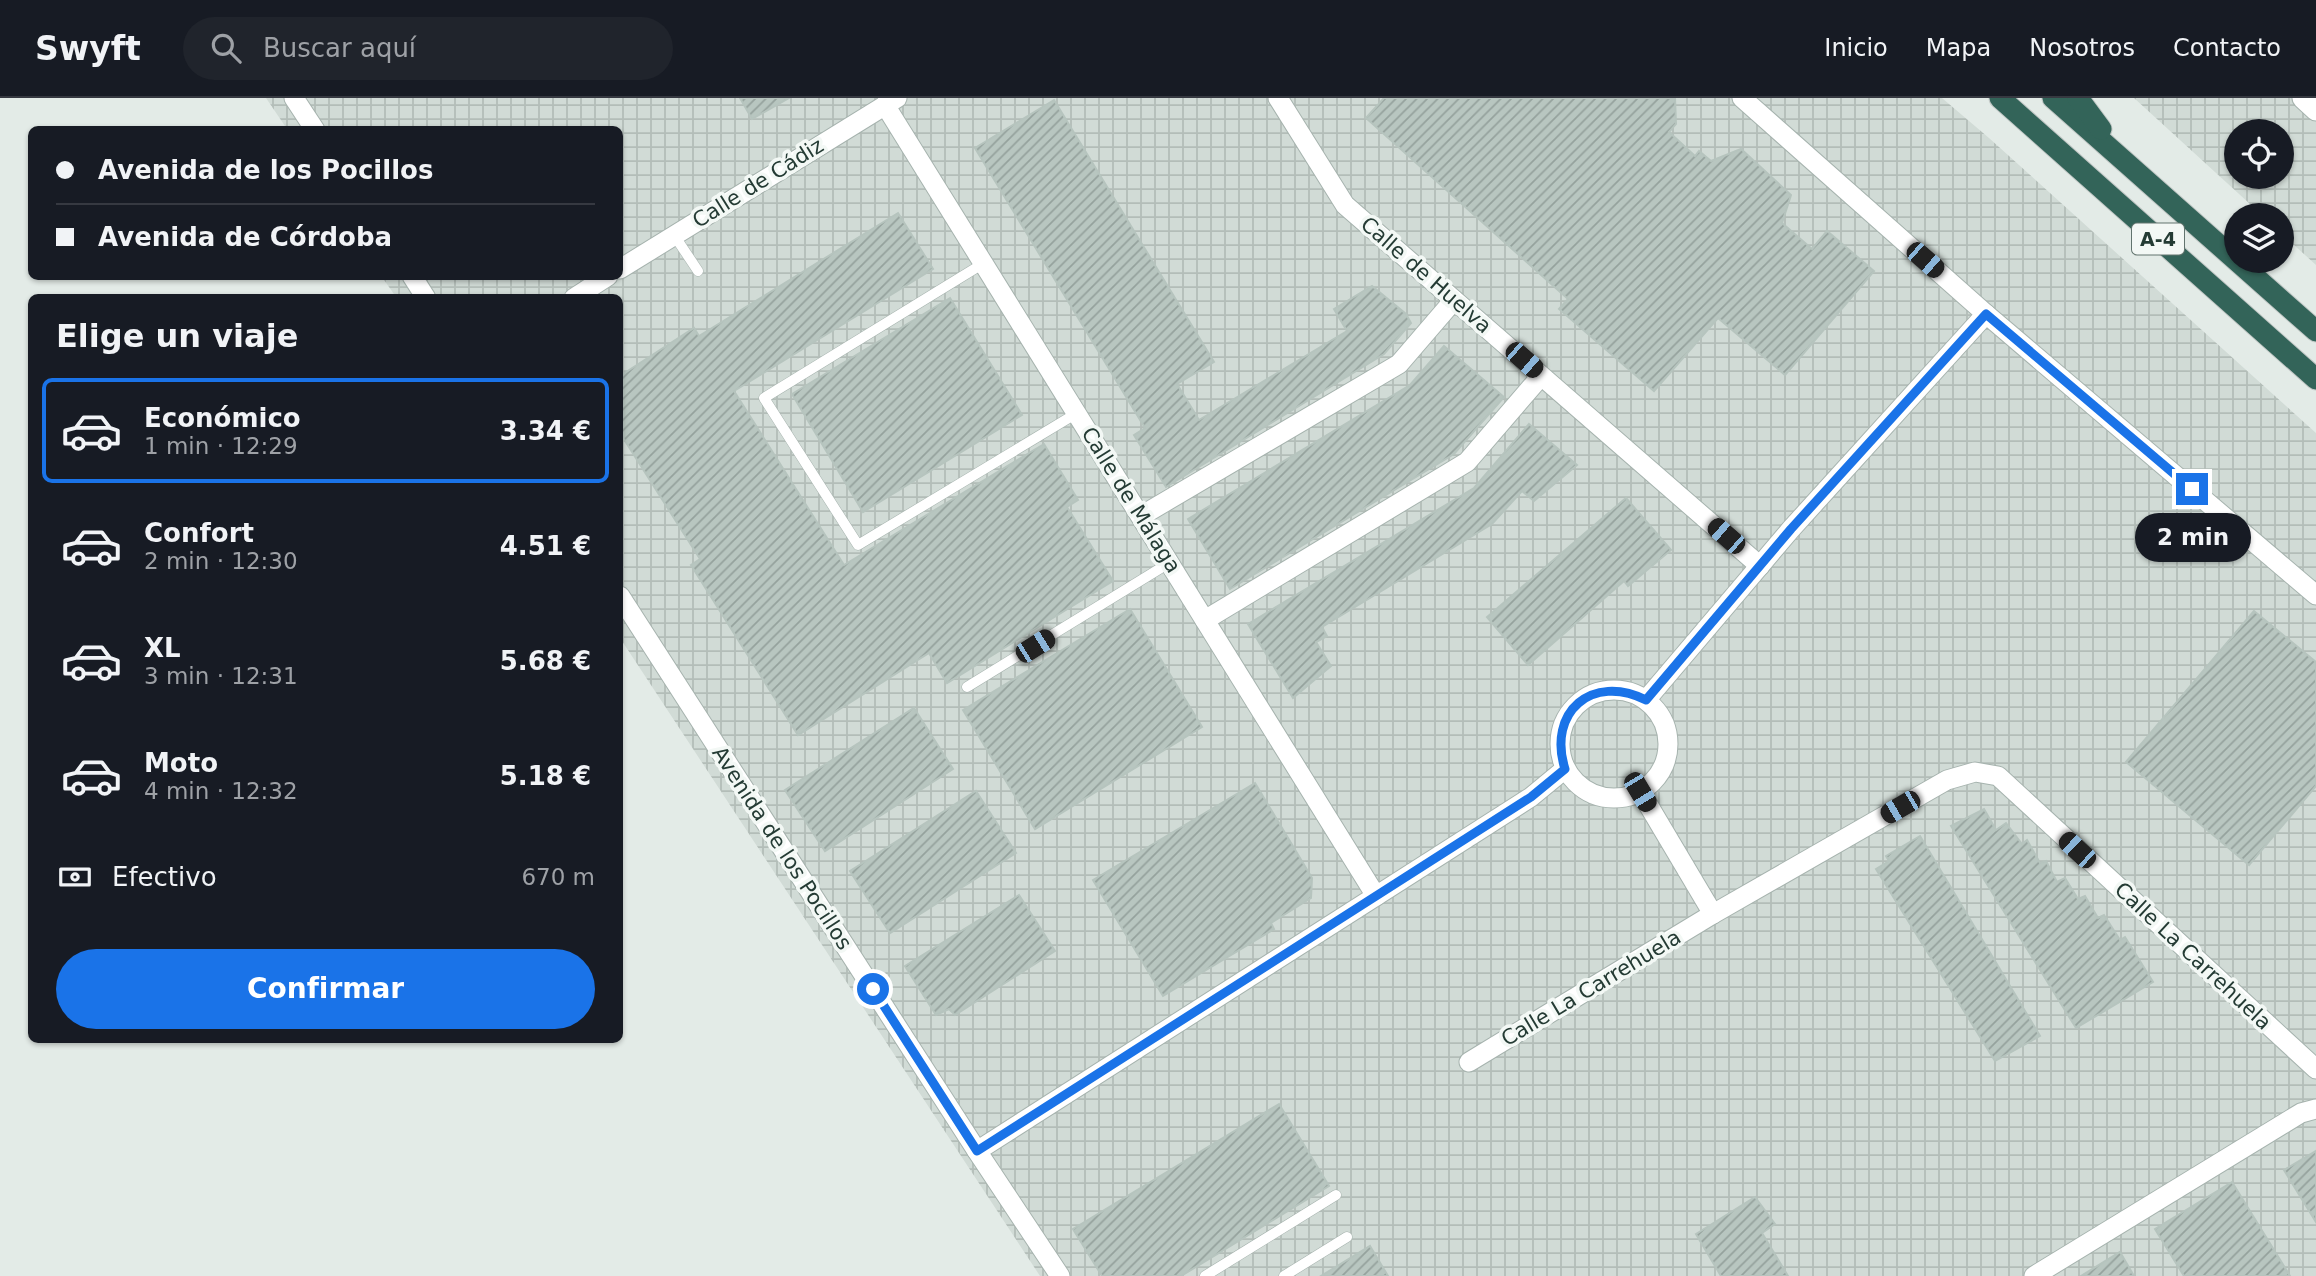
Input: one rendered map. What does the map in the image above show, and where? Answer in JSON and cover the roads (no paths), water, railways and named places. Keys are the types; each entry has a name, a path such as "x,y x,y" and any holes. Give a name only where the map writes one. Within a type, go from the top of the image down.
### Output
{"highway":[{"name":"A-4","path":"2000,98 2316,379"},
{"name":"A-4","path":"2053,98 2316,331"},
{"path":"2078,98 2127,164"}],"street":[{"path":"294,98 312,126"},
{"name":"Calle de Huelva","path":"1278,98 1345,205 1760,566"},
{"path":"1742,98 1986,314 2316,595"},
{"path":"2303,98 2316,110"},
{"name":"Calle de Cádiz","path":"623,267 891,102"},
{"name":"Calle de Málaga","path":"891,102 984,263 1376,896"},
{"path":"579,294 601,280"},
{"path":"1141,516 1399,364 1454,300"},
{"path":"1646,700 1791,529 1986,314"},
{"path":"1205,620 1467,462 1541,376"},
{"name":"Avenida de los Pocillos","path":"623,601 1060,1276"},
{"path":"1612,690 1630,692 1646,700 1658,711 1669,741 1661,772 1640,792 1621,798 1604,798 1588,792 1575,782 1565,769 1560,752 1560,734 1567,717 1578,703 1594,694 1612,690"},
{"path":"977,1151 1531,797 1565,769"},
{"name":"Calle La Carrehuela","path":"1469,1062 1713,914 1947,780 1975,772 1998,776 2316,1069"},
{"path":"1640,792 1713,914"},
{"path":"2034,1276 2301,1113 2316,1109"}],"lane":[{"path":"674,235 698,271"},
{"path":"984,263 764,398 858,545 1077,413"},
{"path":"967,687 1170,563"},
{"path":"1205,1276 1336,1195"},
{"path":"1284,1276 1347,1237"}]}
